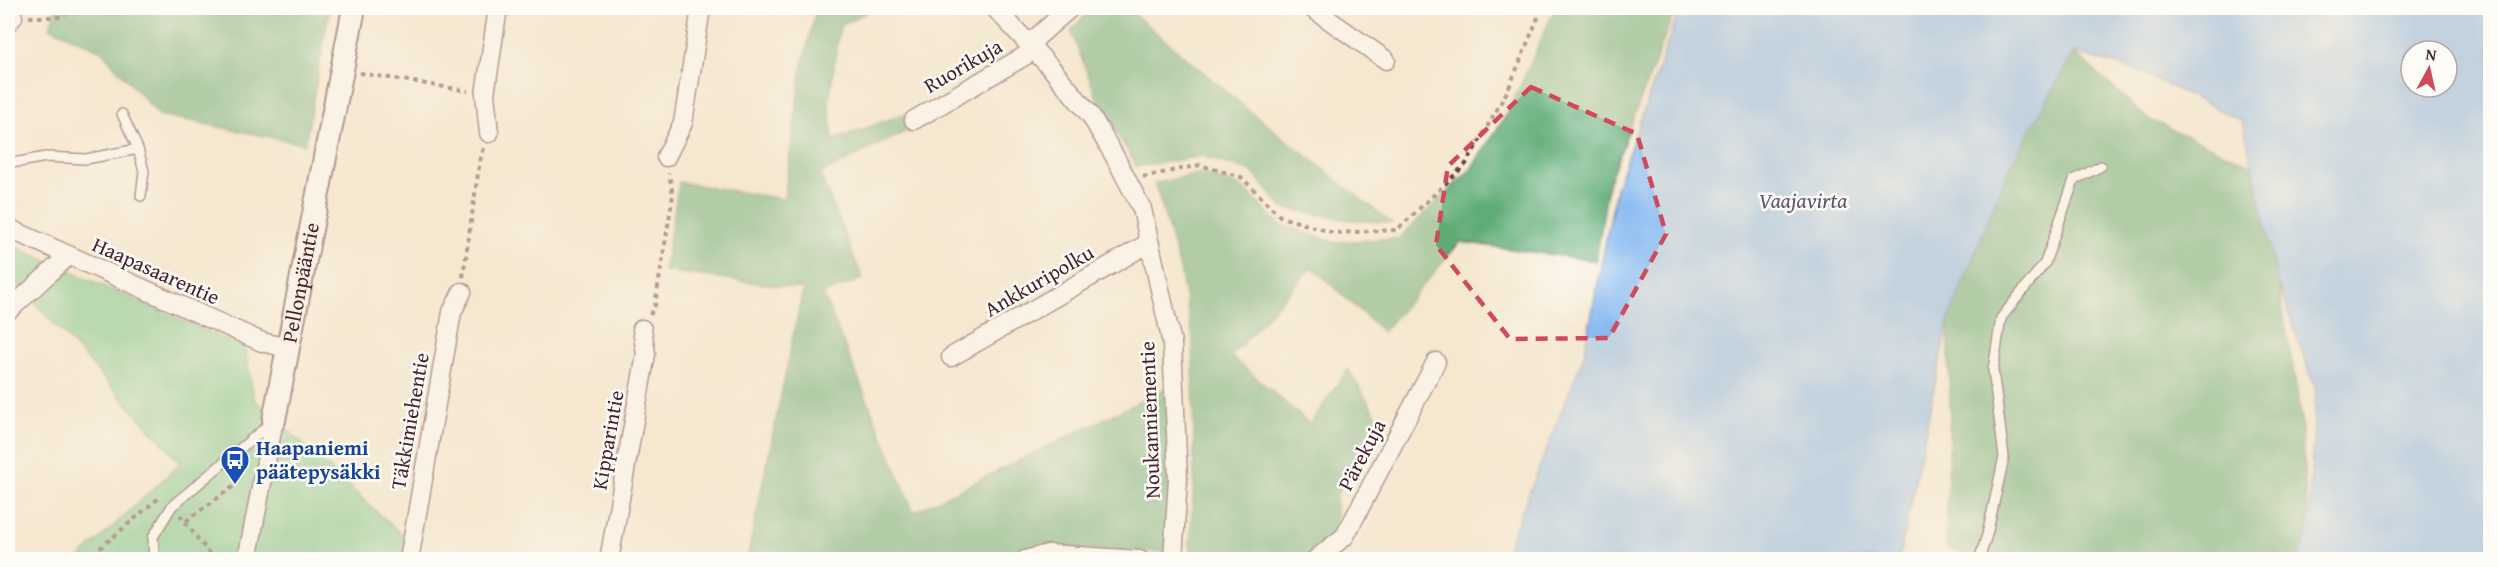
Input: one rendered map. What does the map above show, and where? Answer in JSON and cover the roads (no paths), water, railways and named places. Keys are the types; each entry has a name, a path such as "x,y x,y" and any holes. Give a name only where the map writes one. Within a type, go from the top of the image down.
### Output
{"street":[{"name":"Pellonpääntie","path":"247,560 354,8"},
{"path":"489,133 485,94 498,8"},
{"path":"666,157 682,123 701,8"},
{"name":"Noukanniementie","path":"995,8 1091,116 1142,209 1172,343 1178,478 1173,560"},
{"name":"Ruorikuja","path":"914,120 1032,47 1070,8"},
{"path":"1312,8 1386,60"},
{"name":"Haapasaarentie","path":"8,228 67,257 262,342 288,348"},
{"name":"Ankkuripolku","path":"951,357 1149,243"},
{"path":"8,311 67,257"},
{"name":"Täkkimiehentie","path":"409,560 452,312 462,292"},
{"name":"Kipparintie","path":"609,560 646,354 642,329"},
{"name":"Pärekuja","path":"1314,560 1345,536 1436,362"},
{"path":"1025,560 1048,554 1140,560"}],"lane":[{"path":"122,114 138,149 144,171 141,196"},
{"path":"8,162 46,157 86,159 138,149"},
{"path":"1979,560 1988,535 2004,457 1993,370 2001,318 2045,263 2074,180 2101,166"},
{"path":"154,560 153,537 172,506 274,420"}],"water":[{"name":"Vaajavirta","path":"1680,8 2490,8 2490,559 2298,559 2308,531 2316,390 2278,283 2243,121 2141,72 2074,52 2006,174 1948,321 1899,559 1503,559 1584,355 1616,189"}],"place":[{"name":"Haapaniemi päätepysäkki","path":"235,486"}]}
